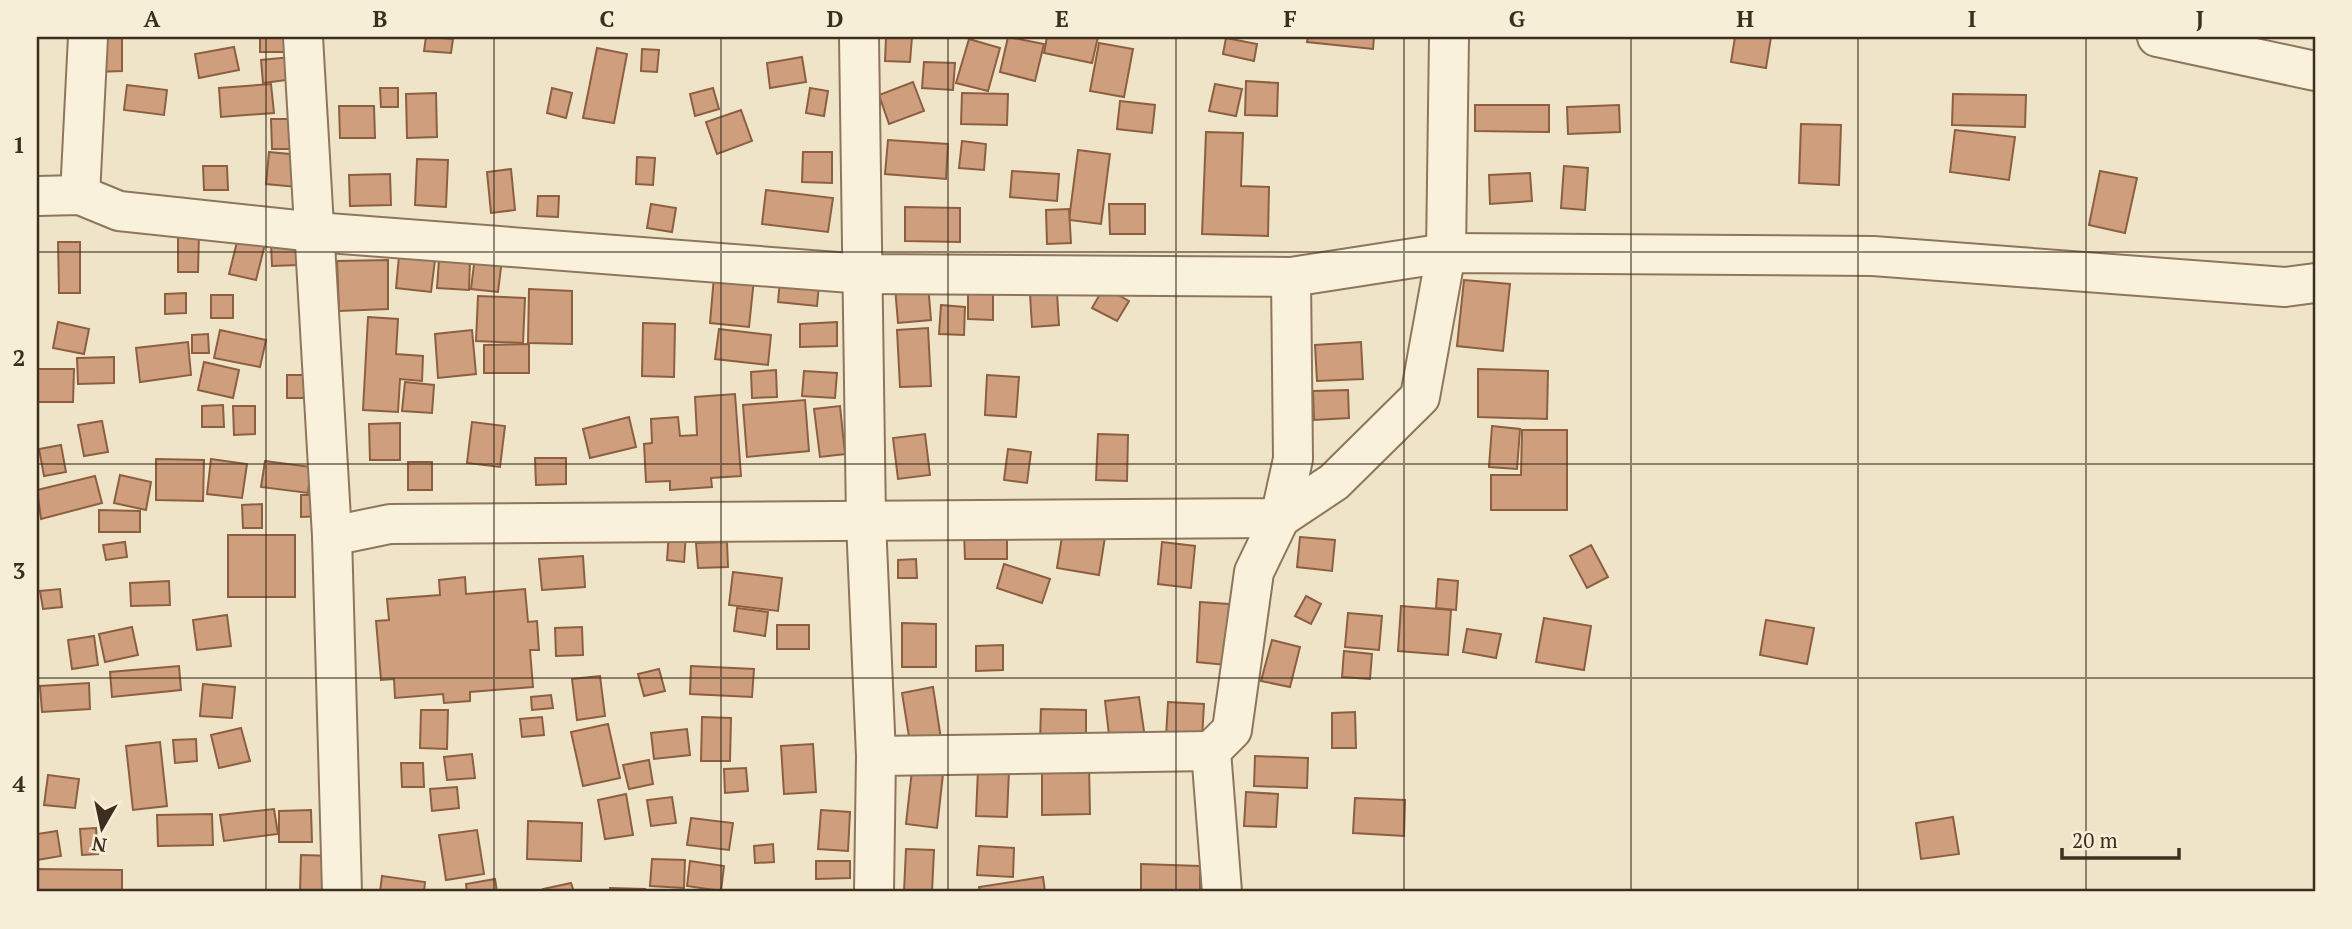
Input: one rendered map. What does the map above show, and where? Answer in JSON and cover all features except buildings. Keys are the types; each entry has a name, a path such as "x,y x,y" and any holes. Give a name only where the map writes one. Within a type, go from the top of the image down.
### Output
{"street":[{"path":"80,195 88,37"},
{"path":"303,37 332,536 342,892"},
{"path":"859,37 866,521 876,756 874,892"},
{"path":"332,536 390,524 1280,518 1334,482 1420,397 1446,253 1449,37"},
{"path":"2157,37 2315,71"},
{"path":"37,196 80,195 118,211 315,232 864,274 1291,277 1446,253 1873,256 2285,287 2315,283"},
{"path":"876,756 1211,751 1232,730 1254,572 1280,518 1293,458 1291,277"},
{"path":"1211,751 1223,892"}]}
